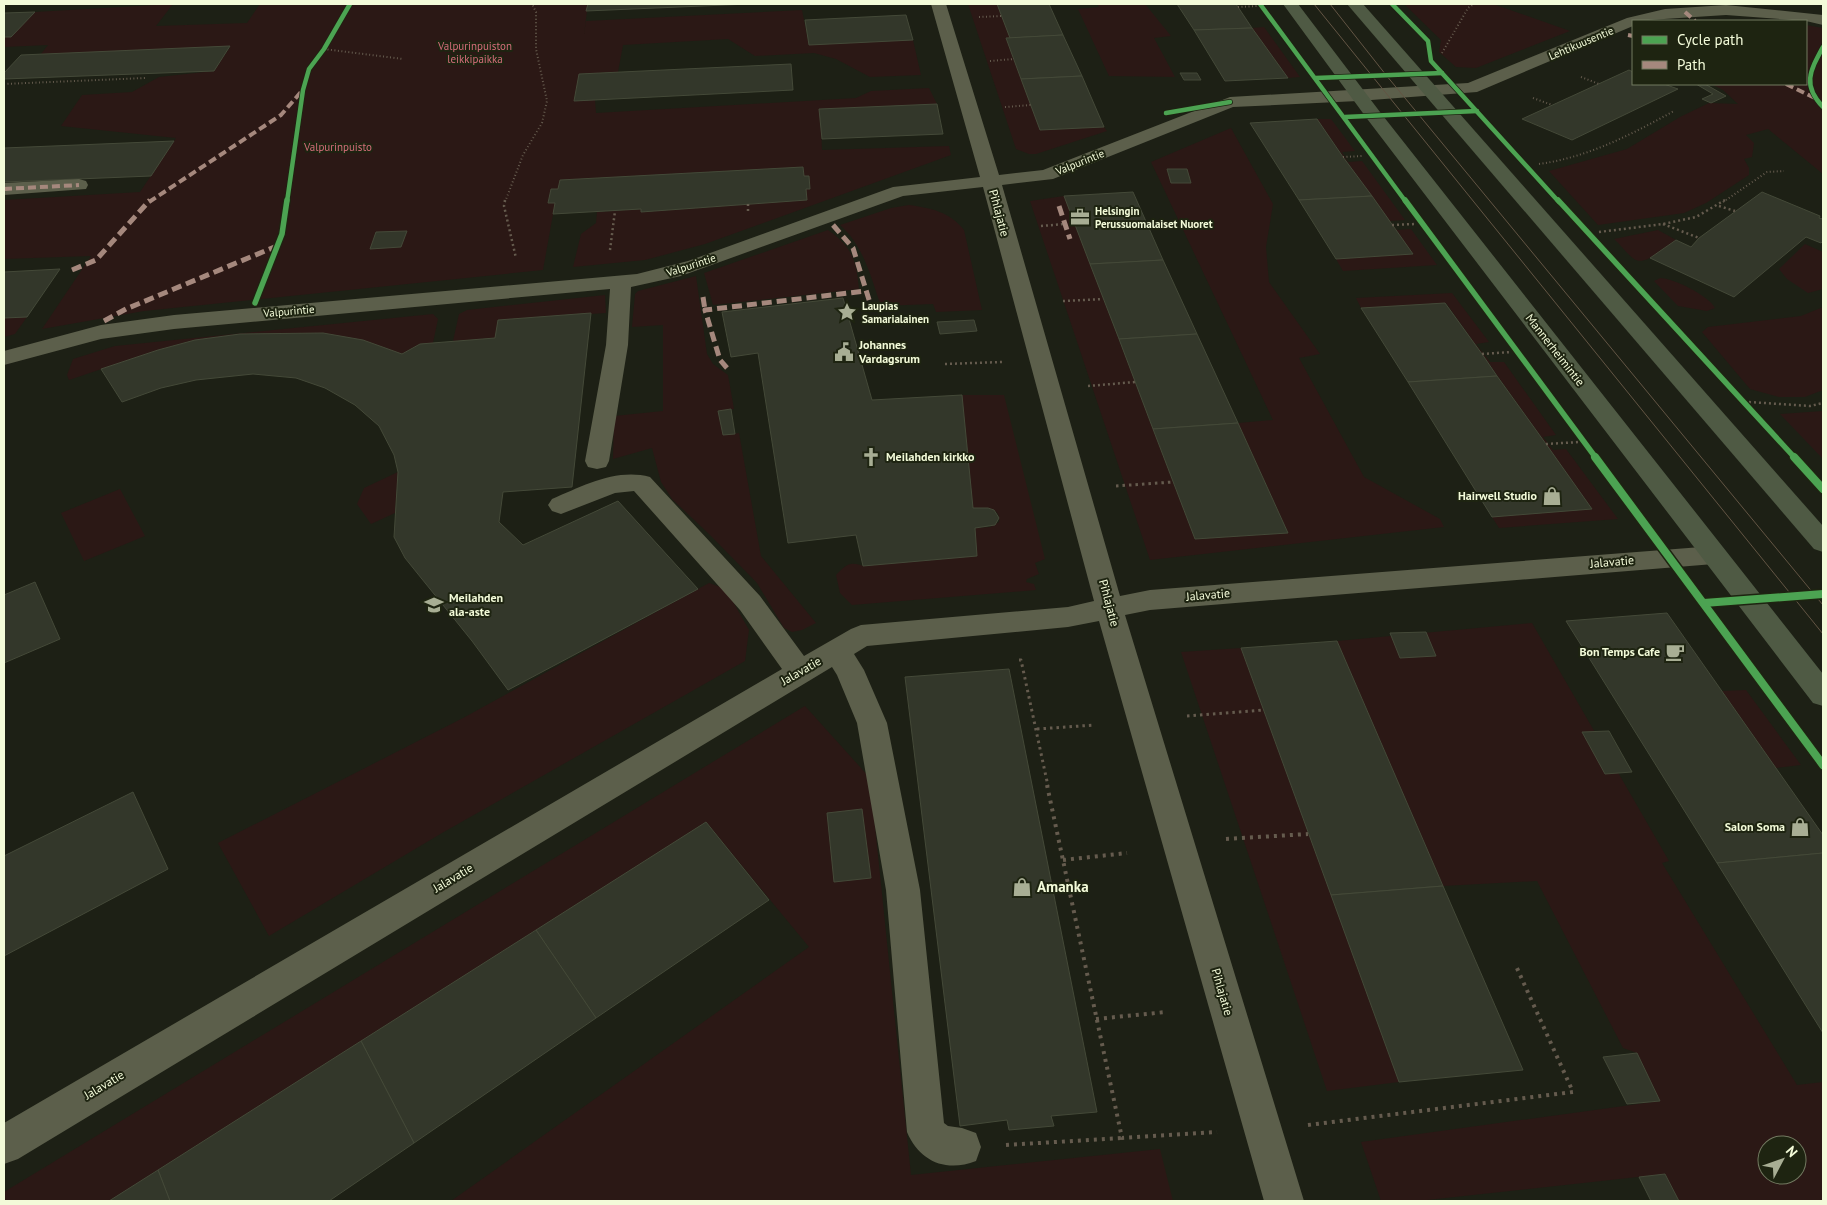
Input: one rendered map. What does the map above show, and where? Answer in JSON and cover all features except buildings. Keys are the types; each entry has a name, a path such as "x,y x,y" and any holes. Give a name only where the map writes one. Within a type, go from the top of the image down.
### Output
{"main road":[{"name":"Mannerheimintie","path":"1290,4 1358,96 1823,695"},
{"path":"1355,4 1823,543"}],"street":[{"name":"Pihlajatie","path":"938,4 990,181 1110,609 1284,1201"},
{"name":"Lehtikuusentie","path":"1639,20 1646,17 1692,11 1726,10 1823,20"},
{"name":"Lehtikuusentie","path":"1358,96 1457,90 1484,83 1632,23"},
{"name":"Valpurintie","path":"4,358 66,340 174,322 621,281 674,272 900,191 1046,175 1230,102 1358,96"},
{"path":"4,189 79,185"},
{"path":"596,461 617,344 621,281"},
{"path":"561,505 618,484 631,481 641,483 750,603 800,672"},
{"name":"Jalavatie","path":"4,1145 861,636 1068,617 1150,600 1714,555"},
{"path":"836,651 850,670 872,722 874,732 903,890 926,1132 932,1140 943,1146 962,1147"}],"path":[{"path":"518,266 504,206 507,193 523,155 542,123 547,101 536,49 536,12 532,4"},
{"path":"1457,90 1431,61 1440,56 1468,8 1474,4"},
{"path":"1238,7 1260,5 1267,13"},
{"path":"975,18 1002,16"},
{"path":"328,40 321,52 403,58"},
{"path":"988,61 1014,59"},
{"path":"1576,75 1599,84"},
{"path":"4,84 146,78"},
{"path":"1004,107 1031,105"},
{"path":"1534,164 1557,162 1604,149 1674,111"},
{"path":"1343,157 1363,156"},
{"path":"1598,232 1663,224 1696,217 1718,206 1767,172 1784,170"},
{"path":"1718,206 1735,211"},
{"path":"608,258 615,210"},
{"path":"1418,216 1423,224"},
{"path":"1392,225 1423,224"},
{"path":"1663,224 1699,238"},
{"path":"1589,233 1595,240"},
{"path":"1055,302 1103,299"},
{"path":"1482,354 1517,352 1512,344"},
{"path":"945,364 1005,361"},
{"path":"1083,387 1135,382"},
{"path":"1743,402 1810,406 1822,404"},
{"path":"1743,402 1750,409"},
{"path":"1578,434 1588,450"},
{"path":"1546,444 1583,442"},
{"path":"1114,486 1173,482"},
{"path":"1012,660 1021,660 1037,729 1122,1138"},
{"path":"1187,716 1263,710"},
{"path":"1037,729 1095,724"},
{"path":"1226,839 1308,834"},
{"path":"1063,860 1126,853"},
{"path":"1318,1124 1573,1092 1516,966"},
{"path":"1096,1019 1166,1012"},
{"path":"962,1147 1196,1133"}],"green space":[{"name":"Valpurinpuisto","path":"173,4 156,26 247,23 260,4 588,4 584,34 586,21 802,10 809,45 913,40 921,75 870,77 836,59 814,53 755,56 728,39 623,45 618,72 579,74 574,101 595,100 596,113 856,98 871,91 929,88 937,104 820,109 822,150 949,146 951,155 705,244 645,260 573,267 581,234 596,223 597,212 641,209 641,212 806,200 809,176 804,176 803,167 560,180 558,189 551,190 548,203 555,203 543,270 144,311 42,329 91,256 4,259 4,200 140,192 176,138 61,126 82,95 132,92 159,77 214,71 230,47 41,54 48,45 4,47 4,37 11,37 35,12"},
{"path":"968,4 997,4 1010,38 1006,38 1040,130 1104,127 1107,131 1036,154 1029,154 1016,149"},
{"path":"1097,4 1145,4 1171,36 1154,38 1175,77 1109,76 1078,9 1099,7"},
{"path":"1404,4 1493,4 1570,31 1476,68 1456,67 1439,52 1441,40"},
{"path":"1807,25 1823,28 1823,174 1768,129 1746,135 1754,143 1752,157 1744,159 1749,168 1749,175 1706,203 1684,213 1598,225 1549,171 1627,149 1680,117 1709,103 1738,104 1723,90 1713,85 1807,85"},
{"path":"1264,27 1300,77 1288,78 1252,28"},
{"path":"1317,119 1331,119 1355,151 1342,152 1348,162 1362,161 1405,220 1390,221 1397,230 1411,229 1437,265 1343,271 1336,259 1412,254"},
{"path":"1231,128 1273,204 1266,247 1269,282 1320,354 1299,358 1364,477 1440,519 1444,527 1150,560 1030,201 1064,196 1195,539 1288,533 1238,423 1273,420 1151,162"},
{"path":"909,205 946,215 964,230 982,310 936,312 933,304 881,306 861,252 840,225 891,208"},
{"path":"828,230 848,248 854,262 859,289 713,305 704,273"},
{"path":"1658,230 1676,240 1656,255 1644,260 1634,259 1614,239"},
{"path":"1805,244 1823,252 1823,289 1808,293 1787,279 1779,269"},
{"path":"696,276 707,354 713,364 728,375 734,409 718,411 723,435 739,433 761,556 816,623 802,630 792,632 784,628 757,583 672,499 661,482 652,448 613,459 614,416 663,411 663,325 632,327 635,294 638,291"},
{"path":"1660,278 1690,288 1706,298 1715,308 1707,311 1678,306 1654,281"},
{"path":"1452,293 1489,342 1476,344 1490,362 1504,362 1556,435 1543,437 1553,450 1566,449 1618,519 1499,528 1492,517 1592,509 1446,303 1361,308 1356,298"},
{"path":"605,295 606,313 498,320 495,338 453,341 459,314 467,310"},
{"path":"1823,307 1823,390 1805,397 1779,397 1750,389 1702,332 1708,327 1801,316"},
{"path":"433,314 438,319 433,343 420,344 402,354 323,333 240,334 195,340 158,350 69,380 67,375 73,359 115,346"},
{"path":"27,317 15,334 4,337 4,318"},
{"path":"962,395 1004,395 1045,559 1035,563 1039,574 1027,579 1026,582 1034,584 1036,590 852,605 840,593 836,575 848,565 863,566 977,556 975,528 990,527 999,522 999,517 995,511 987,508 973,508"},
{"path":"1823,411 1823,459 1780,414"},
{"path":"398,472 395,513 371,524 357,504 364,488"},
{"path":"120,489 145,536 84,561 61,513"},
{"path":"709,583 726,589 749,630 745,661 442,833 269,936 218,843 463,718"},
{"path":"1532,623 1669,861 1662,863 1797,1085 1823,1082 1823,1201 1679,1201 1665,1174 1418,1201 1381,1201 1361,1142 1660,1101 1637,1053 1623,1048 1537,881 1443,886 1337,641"},
{"path":"1241,648 1399,1082 1327,1091 1181,652"},
{"path":"1746,690 1801,765 1776,768 1722,691"},
{"path":"805,706 870,778 911,1175 1160,1149 1173,1201 451,1201 809,947 706,822 109,1201 4,1201 4,1192"}],"tram line":[{"path":"1314,4 1823,634"},
{"path":"1330,4 1386,75 1823,605"}],"marked path":[{"path":"1685,12 1694,20"},
{"path":"1628,35 1632,36"},
{"path":"1788,85 1815,98"},
{"path":"72,270 96,260 151,199 281,115 301,92"},
{"path":"4,189 79,185"},
{"path":"1059,206 1070,239"},
{"path":"833,225 853,248 870,303"},
{"path":"104,321 126,309 277,246"},
{"path":"727,368 720,360 705,310 866,291"},
{"path":"703,297 705,310"}],"cycle path":[{"path":"255,303 282,234 303,90 309,69 324,49 350,4"},
{"path":"1260,4 1823,765"},
{"path":"1392,4 1428,41 1431,61 1823,489"},
{"path":"1823,47 1811,71 1809,85 1811,92 1823,107"},
{"path":"1316,78 1442,73"},
{"path":"1166,113 1230,102"},
{"path":"1345,117 1477,111"},
{"path":"1704,603 1823,594"}],"place":[{"name":"Helsingin Perussuomalaiset Nuoret","path":"1080,217"},
{"name":"Laupias Samarialainen","path":"847,312"},
{"name":"Johannes Vardagsrum","path":"844,352"},
{"name":"Meilahden kirkko","path":"871,457"},
{"name":"Hairwell Studio","path":"1552,496"},
{"name":"Meilahden ala-aste","path":"434,605"},
{"name":"Bon Temps Cafe","path":"1675,652"},
{"name":"Salon Soma","path":"1800,827"},
{"name":"Amanka","path":"1022,887"}],"park label":[{"name":"Valpurinpuiston leikkipaikka","path":"475,52"}]}
